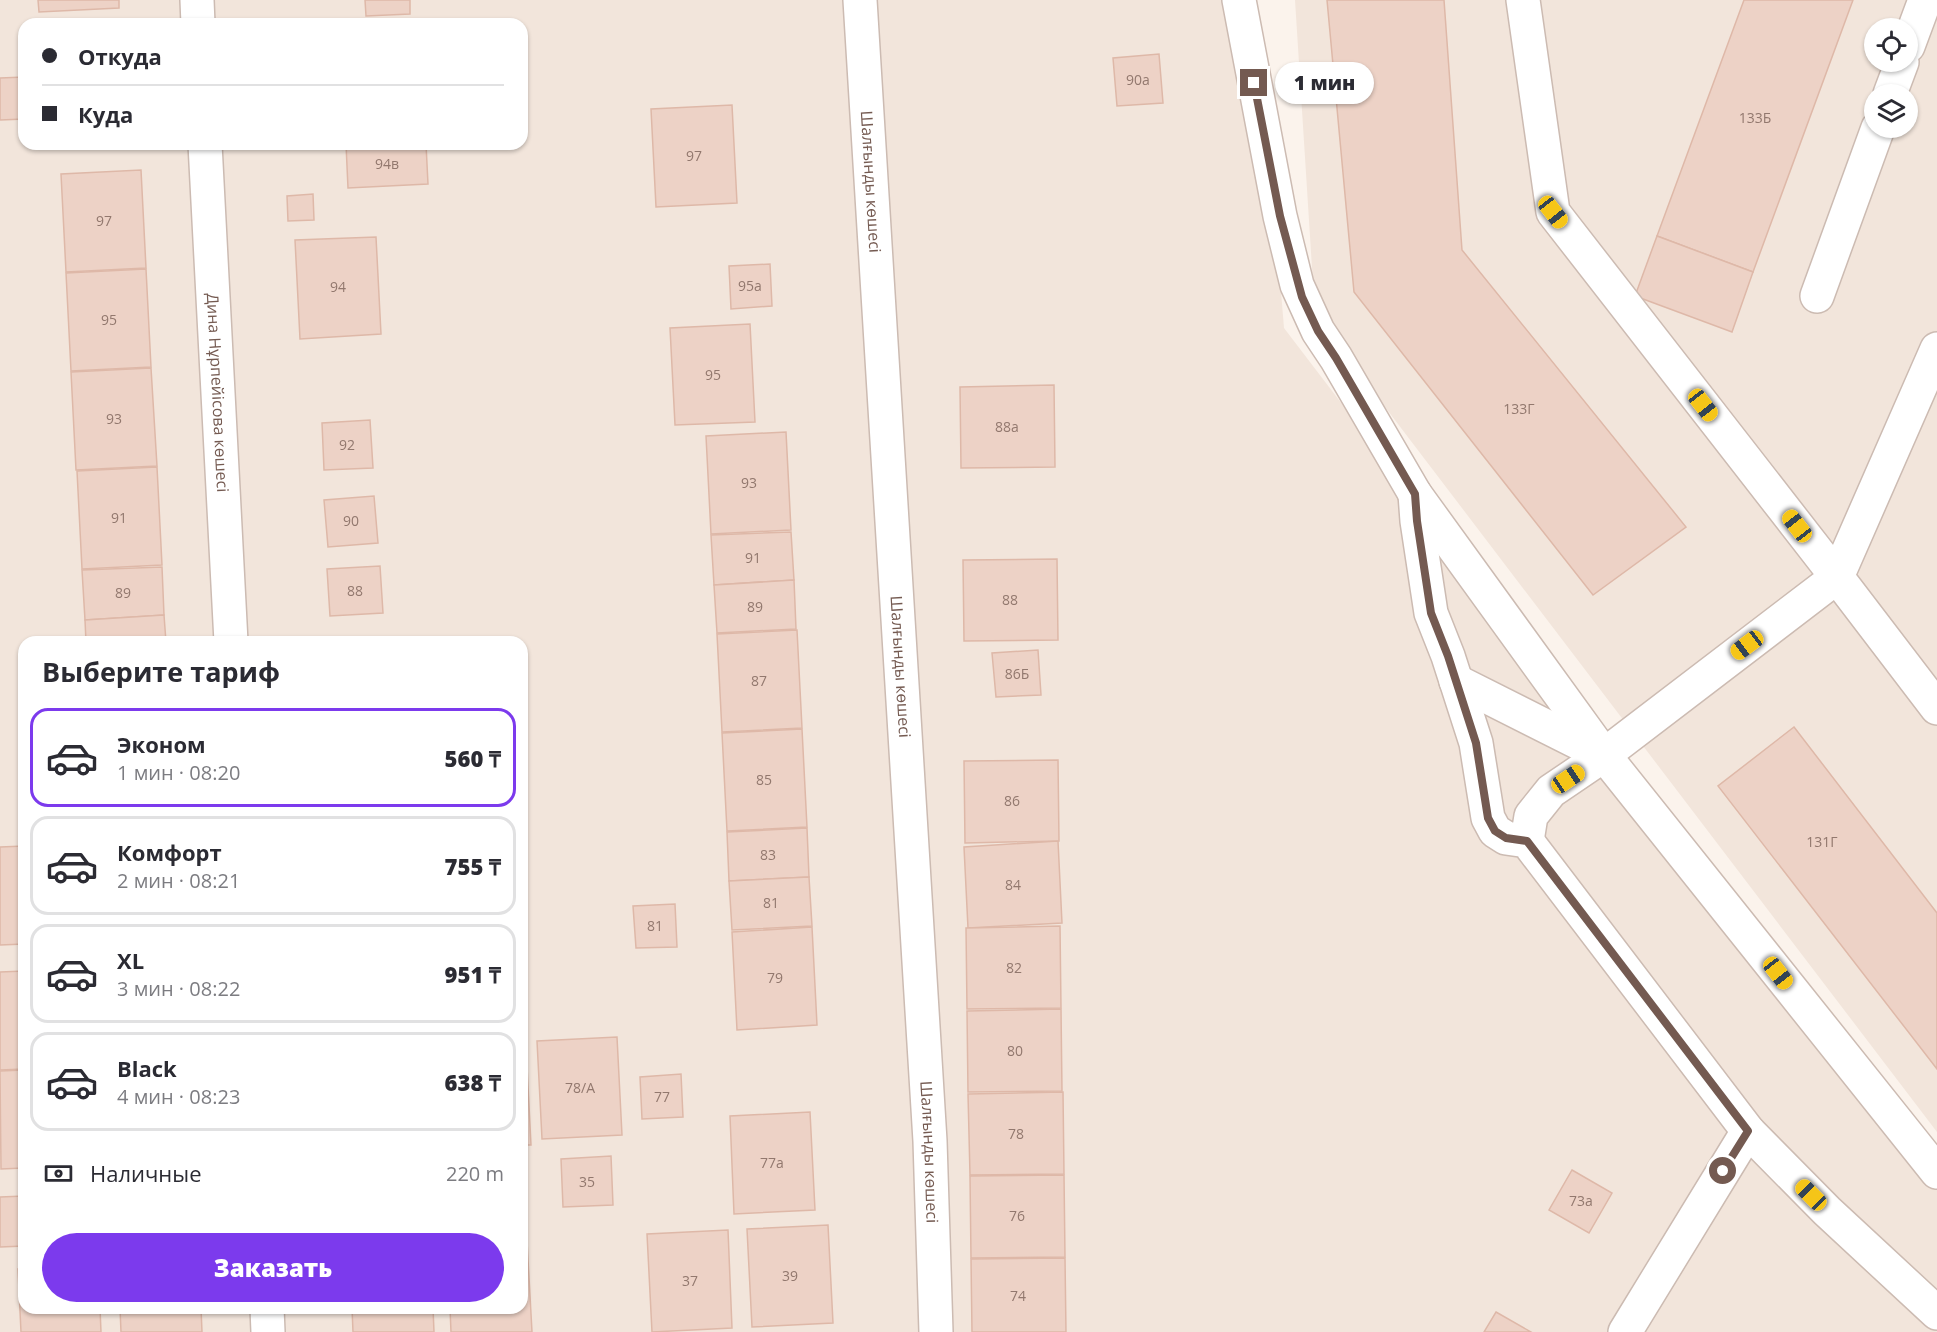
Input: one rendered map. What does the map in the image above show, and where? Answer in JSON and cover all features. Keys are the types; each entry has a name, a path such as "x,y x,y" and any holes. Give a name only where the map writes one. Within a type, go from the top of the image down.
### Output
{"street":[{"path":"197,0 198,18"},
{"name":"Шалғынды көшесі","path":"860,0 930,1142 936,1332"},
{"path":"1239,0 1280,216 1297,285 1318,331 1415,494 1604,755 1937,1172"},
{"path":"1523,0 1553,212 1837,577 1933,695"},
{"path":"1918,19 1925,0"},
{"path":"1817,296 1874,138"},
{"name":"Дина Нұрпейісова көшесі","path":"205,150 231,636"},
{"path":"1527,841 1531,816 1551,791 1604,755 1837,577 1937,349"},
{"path":"1415,494 1431,613 1476,743 1488,818 1495,831 1506,838 1527,841 1748,1131 1827,1210 1937,1313"},
{"path":"1456,681 1604,755"},
{"path":"1625,1332 1748,1131"},
{"path":"267,1314 268,1332"}],"shaded area":[{"path":"0,0 1257,0 1284,328 1937,1184 1937,1332 0,1332"},
{"path":"1295,0 1937,0 1937,1132 1315,315"}],"building":[{"path":"38,0 119,0 119,8 39,12"},
{"path":"365,0 410,0 410,14 366,16"},
{"path":"1327,0 1444,0 1462,250 1686,527 1593,595 1354,292"},
{"path":"1744,0 1853,0 1753,272 1657,236"},
{"path":"1159,54 1163,103 1117,106 1113,58"},
{"path":"18,77 18,119 0,120 0,78"},
{"path":"732,105 737,203 656,207 651,109"},
{"path":"346,150 426,150 428,184 348,188"},
{"path":"141,170 146,268 66,272 61,174"},
{"path":"313,194 314,220 288,221 287,196"},
{"path":"1657,236 1753,272 1732,332 1635,296"},
{"path":"376,237 381,334 300,339 295,240"},
{"path":"770,264 772,306 731,309 729,266"},
{"path":"146,269 151,367 71,371 66,273"},
{"path":"750,324 755,422 675,425 670,328"},
{"path":"151,368 157,466 76,470 71,372"},
{"path":"1054,385 1055,467 961,468 960,387"},
{"path":"370,420 373,468 324,470 322,423"},
{"path":"786,432 791,530 711,534 706,436"},
{"path":"157,467 162,565 82,569 77,471"},
{"path":"374,496 378,543 328,547 324,500"},
{"path":"791,532 794,580 714,585 711,535"},
{"path":"1057,559 1058,640 964,641 963,560"},
{"path":"380,566 383,613 330,616 327,569"},
{"path":"162,567 164,615 85,620 82,570"},
{"path":"794,580 796,629 717,633 714,585"},
{"path":"164,615 166,636 86,636 85,620"},
{"path":"797,630 802,728 722,732 717,634"},
{"path":"1038,650 1041,695 996,697 992,653"},
{"path":"1794,727 1937,913 1937,1069 1718,786"},
{"path":"802,729 807,827 727,831 722,733"},
{"path":"1058,760 1059,841 965,843 964,761"},
{"path":"807,828 809,877 729,881 727,832"},
{"path":"1058,841 1062,923 968,928 964,847"},
{"path":"18,846 18,944 0,945 0,847"},
{"path":"809,877 812,926 732,930 729,881"},
{"path":"675,904 677,947 636,948 633,906"},
{"path":"1060,926 1061,1008 967,1009 966,928"},
{"path":"812,927 817,1025 737,1030 732,932"},
{"path":"18,971 18,1069 0,1070 0,972"},
{"path":"1061,1009 1062,1091 968,1092 967,1011"},
{"path":"617,1037 622,1135 542,1139 537,1041"},
{"path":"18,1070 18,1168 1,1169 0,1071"},
{"path":"681,1074 683,1117 642,1119 640,1077"},
{"path":"528,1086 531,1145 528,1145"},
{"path":"1063,1092 1064,1174 970,1175 968,1094"},
{"path":"810,1112 815,1210 734,1214 730,1116"},
{"path":"611,1156 613,1205 563,1207 561,1159"},
{"path":"1572,1170 1612,1193 1589,1233 1549,1210"},
{"path":"1064,1175 1065,1257 971,1258 970,1176"},
{"path":"18,1196 18,1246 0,1247 0,1197"},
{"path":"828,1225 833,1323 752,1327 747,1229"},
{"path":"728,1230 732,1328 652,1332 647,1234"},
{"path":"1065,1258 1066,1332 972,1332 971,1259"},
{"path":"528,1259 532,1332 451,1332 450,1314 528,1314"},
{"path":"1496,1312 1531,1332 1484,1332"},
{"path":"20,1314 100,1314 101,1332 21,1332"},
{"path":"120,1314 201,1314 202,1332 121,1332"},
{"path":"352,1314 433,1314 434,1332 353,1332"}],"route":[{"path":"1254,83 1280,216 1297,285 1318,331 1415,494 1431,613 1448,656 1476,743 1488,818 1495,831 1506,838 1527,841 1748,1131 1723,1171"}]}
